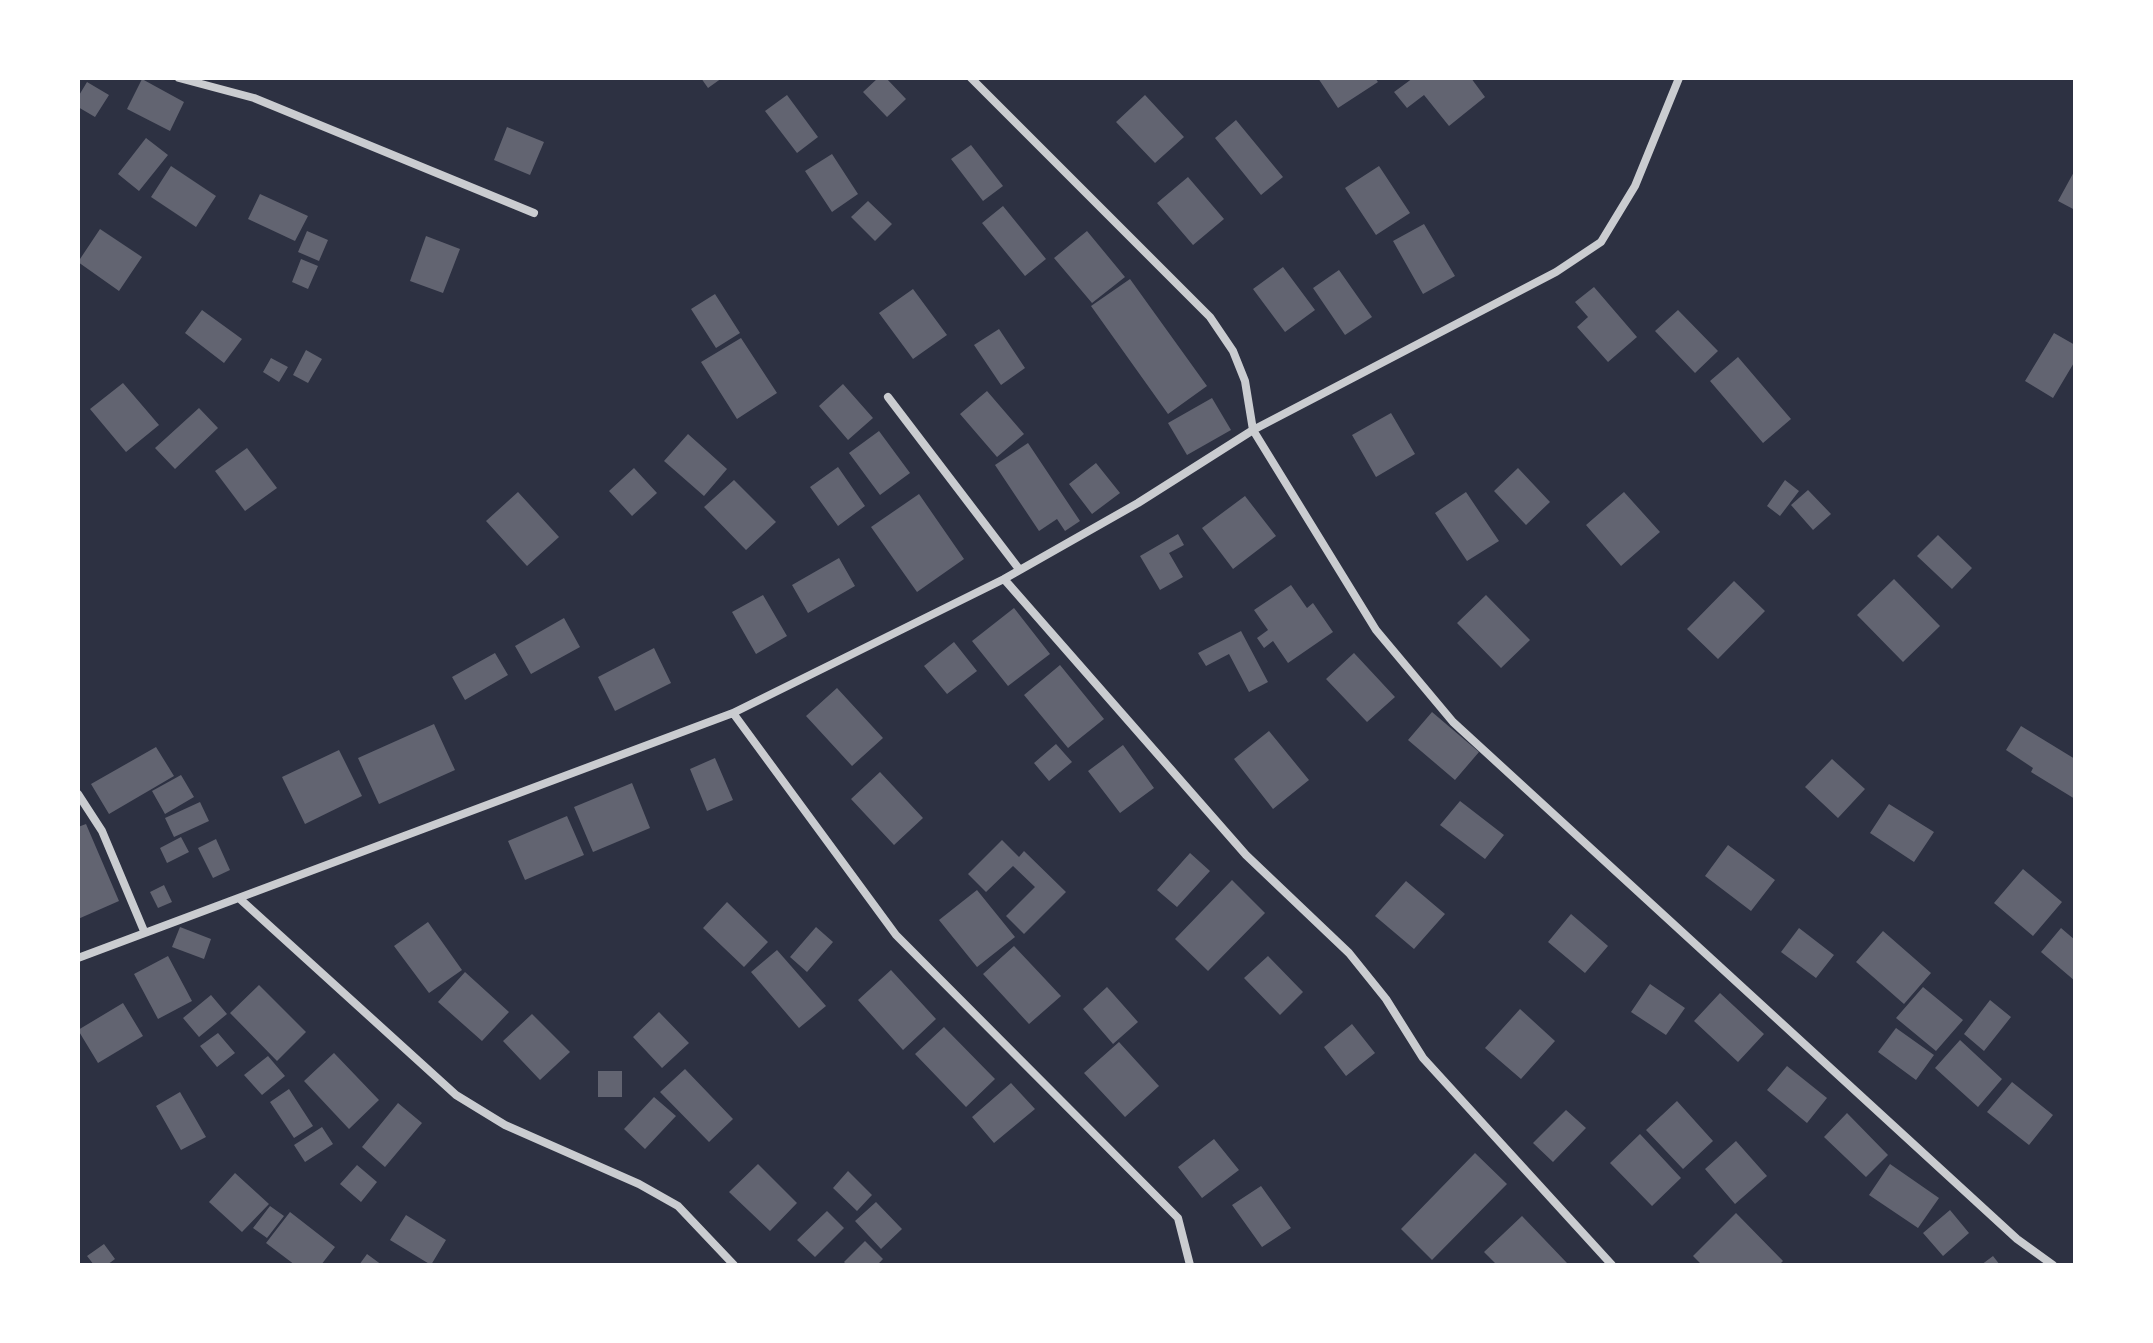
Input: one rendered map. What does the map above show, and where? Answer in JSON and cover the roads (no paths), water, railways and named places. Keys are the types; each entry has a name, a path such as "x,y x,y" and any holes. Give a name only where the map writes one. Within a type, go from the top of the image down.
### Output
{"street":[{"path":"179,78 254,98 534,213"},
{"path":"971,78 1210,317 1237,361 1245,381 1253,430 1376,630 1453,722 2017,1239 2053,1265"},
{"path":"78,958 733,713 1004,579 1138,503 1253,430 1556,272 1601,242 1635,186 1679,78"},
{"path":"888,397 1019,569"},
{"path":"1004,579 1246,855 1349,953 1386,999 1423,1058 1612,1265"},
{"path":"733,713 896,935 1178,1218 1190,1265"},
{"path":"78,794 102,831 144,931"},
{"path":"240,899 456,1095 505,1125 639,1184 678,1206 734,1265"}]}
